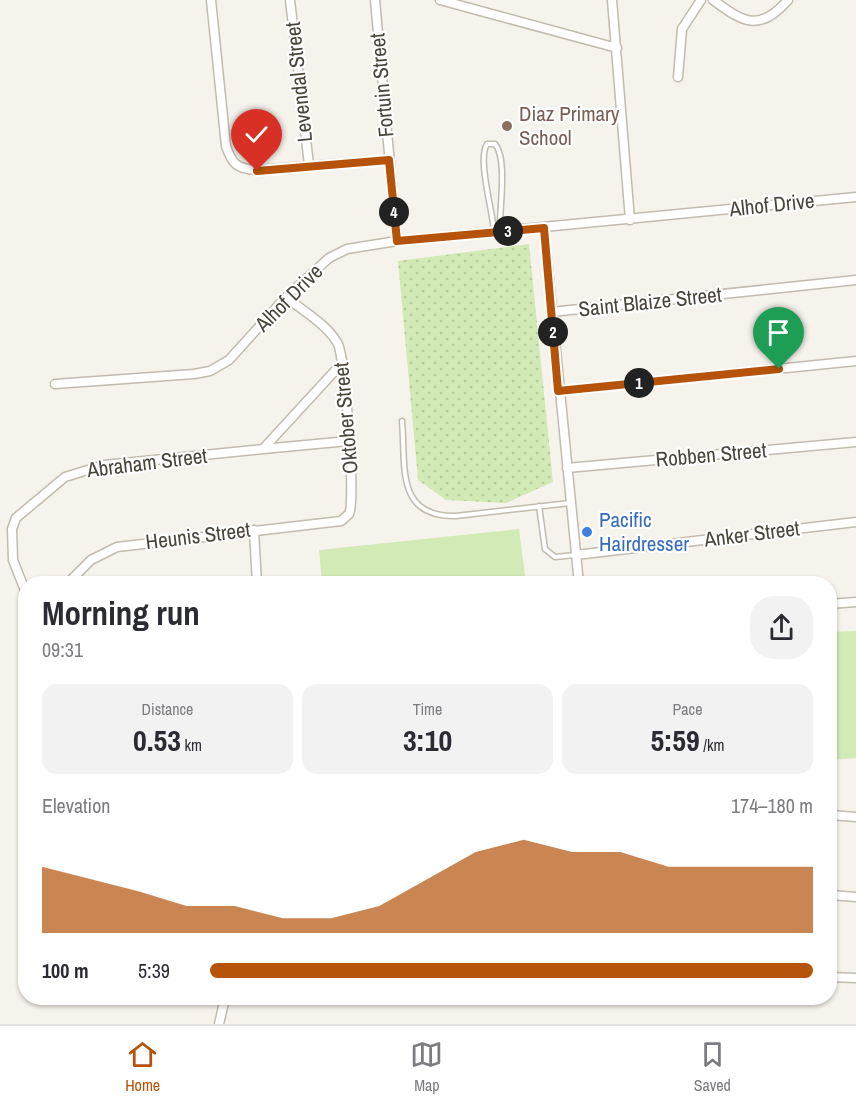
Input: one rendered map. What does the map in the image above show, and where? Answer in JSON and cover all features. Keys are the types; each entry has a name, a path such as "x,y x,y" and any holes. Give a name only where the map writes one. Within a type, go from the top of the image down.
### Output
{"street":[{"path":"212,0 226,146 230,160 239,168 257,171 389,160"},
{"name":"Levendal Street","path":"290,0 309,165"},
{"name":"Fortuin Street","path":"375,0 397,241"},
{"path":"440,0 617,48"},
{"path":"612,0 630,220"},
{"path":"678,77 682,29 701,0"},
{"path":"713,0 733,15 754,22 770,16 788,0"},
{"name":"Alhof Drive","path":"55,384 210,371 229,360 286,297 316,268 339,252 397,241 856,197"},
{"path":"544,228 558,391 578,576"},
{"name":"Saint Blaize Street","path":"551,312 856,280"},
{"name":"Oktober Street","path":"286,297 334,338 343,362 352,506 349,514 341,521"},
{"path":"558,391 856,361"},
{"path":"263,449 343,362"},
{"name":"Abraham Street","path":"19,576 13,560 12,529 16,518 65,477 104,465 348,441"},
{"name":"Robben Street","path":"567,468 856,442"},
{"name":"Heunis Street","path":"76,576 91,560 117,547 341,521"},
{"name":"Anker Street","path":"576,555 856,522"},
{"path":"254,530 257,576"},
{"path":"837,603 856,602"},
{"path":"837,816 856,817"},
{"path":"837,896 856,897"},
{"path":"837,977 856,978"},
{"path":"219,1024 223,1005"}],"lane":[{"path":"487,144 495,144 499,150 502,189 497,232 487,190 484,150 487,144"},
{"path":"402,422 408,487 414,502 424,512 438,516 456,516 570,503"},
{"path":"538,506 545,549 555,557 576,555"}],"green space":[{"path":"529,244 553,482 506,503 446,500 418,480 398,261"},
{"path":"519,529 525,576 321,576 319,550"},
{"path":"856,631 856,758 837,759 837,632"}],"place":[{"name":"Diaz Primary School","path":"507,126"},
{"name":"Pacific Hairdresser","path":"587,532"}],"route":[{"path":"257,171 389,160 397,241 544,228 558,391 779,369"}]}
